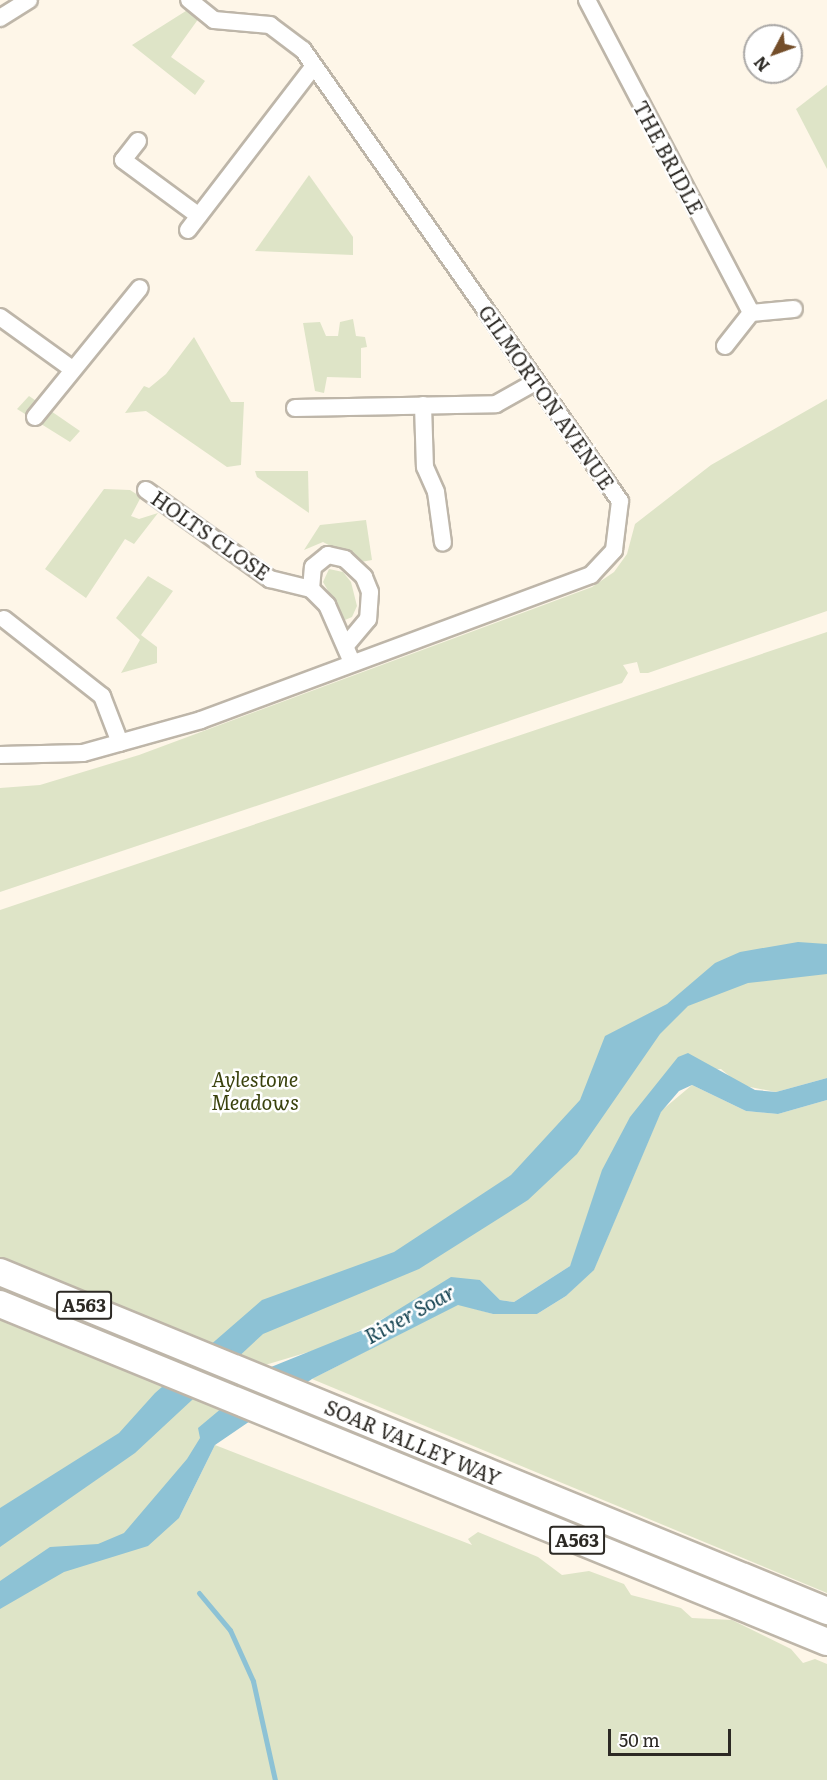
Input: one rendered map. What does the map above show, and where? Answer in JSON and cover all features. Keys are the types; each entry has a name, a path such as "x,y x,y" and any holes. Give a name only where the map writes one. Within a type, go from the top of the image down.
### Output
{"highway":[{"name":"SOAR VALLEY WAY","path":"0,1272 168,1338 827,1611"},
{"name":"SOAR VALLEY WAY","path":"0,1304 156,1365 327,1439 827,1642"}],"street":[{"path":"0,18 29,0"},
{"name":"THE BRIDLE","path":"589,1 751,313"},
{"name":"GILMORTON AVENUE","path":"0,756 58,757 120,743 201,720 349,653 517,605 605,564 616,542 620,501 314,66 289,35 270,24 214,20 192,5"},
{"path":"188,230 314,66"},
{"path":"138,141 123,160 199,216"},
{"path":"35,417 140,288"},
{"path":"725,346 751,313 794,309"},
{"path":"0,316 72,369"},
{"path":"295,408 496,404 535,382"},
{"path":"423,405 425,467 436,492 443,543"},
{"name":"HOLTS CLOSE","path":"146,490 270,579 311,589"},
{"path":"328,555 345,559 364,577 370,592 368,619 349,653 336,636 327,605 311,589 314,567 328,555"},
{"path":"4,619 102,696 120,743"}],"green space":[{"path":"189,9 199,18 171,57 205,81 195,95 132,45"},
{"path":"827,85 827,169 796,109"},
{"path":"309,175 353,237 353,255 255,251"},
{"path":"353,319 356,336 365,337 367,347 361,348 361,378 327,377 324,393 315,391 303,323 320,322 326,336 338,336 340,322"},
{"path":"194,337 231,402 244,402 241,465 227,467 146,411 125,413 144,386 149,388 166,374"},
{"path":"29,396 80,431 70,442 17,409"},
{"path":"827,399 827,611 648,673 640,673 637,662 623,665 628,673 622,683 0,892 0,788 40,785 139,755 592,587 614,572 627,554 635,524 711,465"},
{"path":"255,471 308,471 309,513 257,477"},
{"path":"104,489 130,490 141,497 131,516 139,519 158,513 134,544 125,539 86,598 45,569"},
{"path":"366,520 372,560 361,562 323,542 304,550 320,525"},
{"path":"329,569 343,572 351,582 357,606 352,617 345,620 323,582"},
{"path":"148,576 173,591 141,635 157,647 157,663 121,673 140,640 116,618"},
{"name":"Aylestone Meadows","path":"827,632 827,1078 776,1092 740,1085 721,1069 669,1072 570,1266 514,1302 500,1300 480,1280 413,1303 332,1345 265,1365 208,1438 179,1518 215,1445 472,1545 468,1539 478,1532 538,1557 562,1575 589,1571 624,1584 631,1595 681,1608 692,1618 732,1620 791,1649 803,1663 815,1659 827,1664 827,1780 0,1780 0,910"},
{"path":"692,1085 746,1111 778,1114 827,1100 827,1593 312,1379 458,1304 493,1314 537,1314 566,1296 594,1269 661,1111"}],"water":[{"path":"798,942 827,944 827,974 748,983 688,1006 660,1034 577,1154 528,1200 419,1269 263,1334 135,1453 0,1547 0,1508 119,1433 155,1393 262,1300 394,1252 511,1175 580,1100 605,1036 667,1004 715,963 740,952"},
{"name":"River Soar","path":"688,1053 755,1090 776,1092 827,1078 827,1100 778,1114 746,1111 692,1085 679,1091 661,1112 594,1270 566,1296 537,1314 493,1314 458,1305 312,1379 215,1445 179,1518 148,1546 64,1572 0,1609 0,1581 50,1547 98,1544 124,1533 187,1459 200,1438 198,1428 271,1367 370,1327 451,1277 480,1280 500,1300 514,1302 570,1266 602,1170 630,1117 678,1057"}],"waterway":[{"path":"199,1593 230,1630 253,1681 275,1780"}]}
